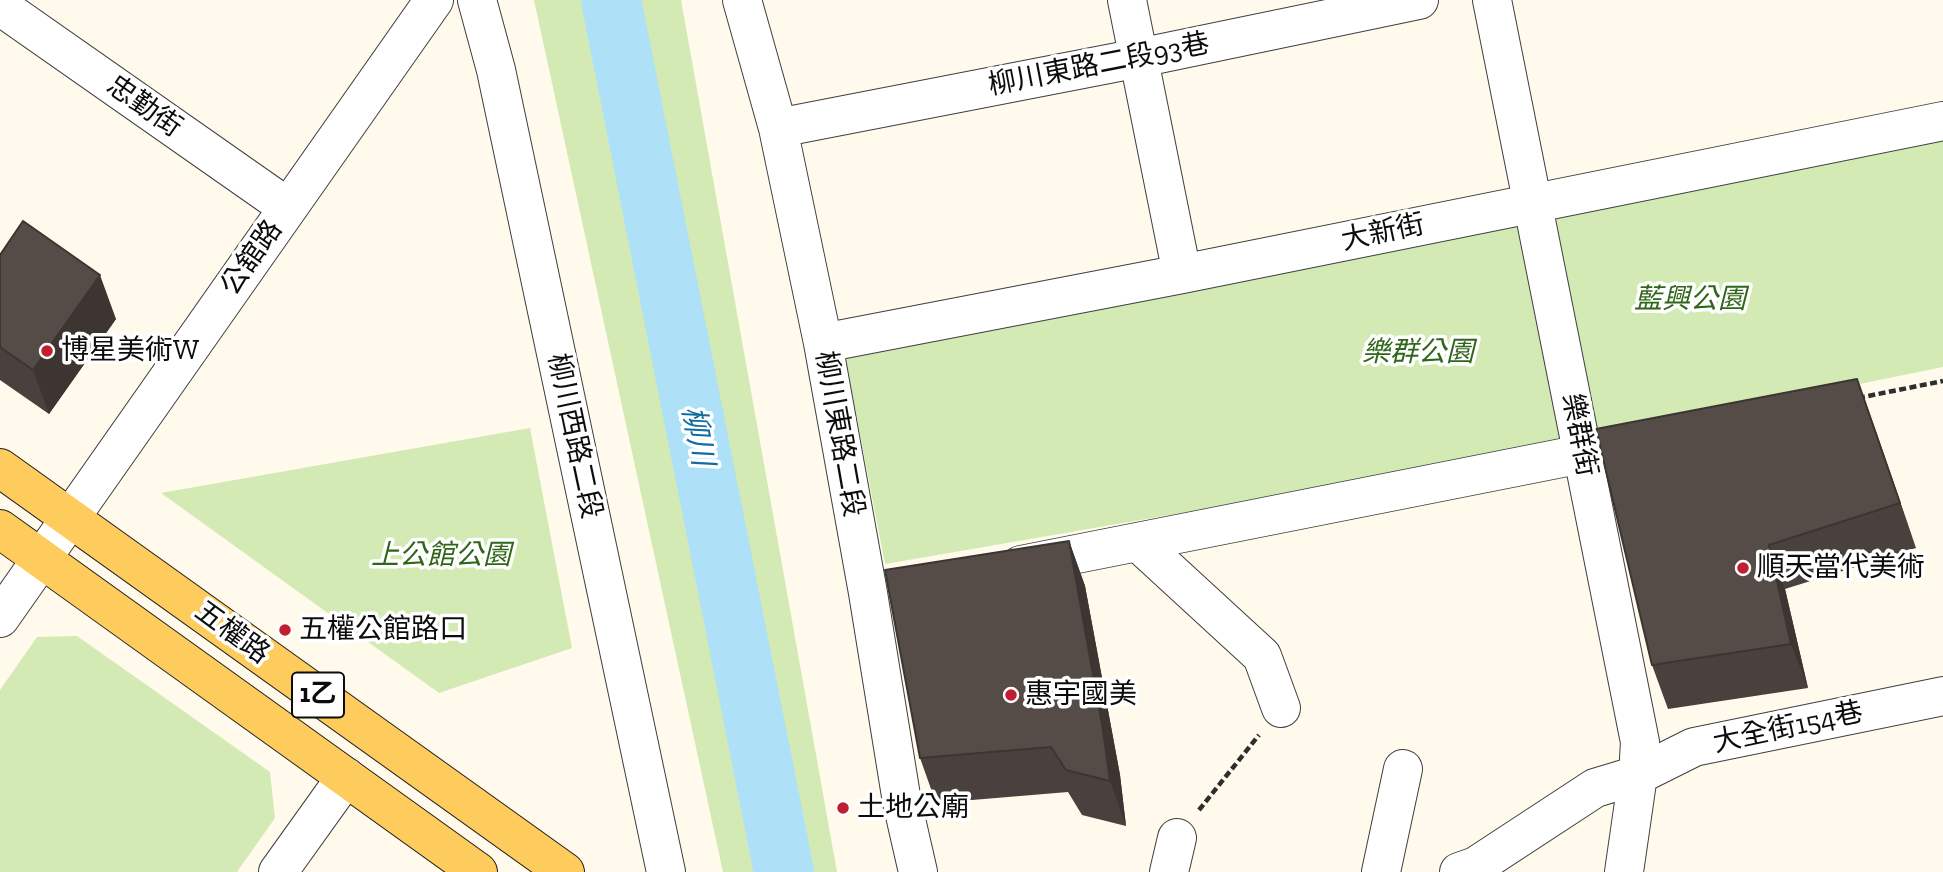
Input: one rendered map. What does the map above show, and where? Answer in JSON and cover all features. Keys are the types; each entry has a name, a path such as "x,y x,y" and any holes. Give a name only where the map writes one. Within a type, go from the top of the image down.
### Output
{"main road":[{"name":"五權路","path":"0,468 565,872"},
{"name":"五權路","path":"0,529 478,872"}],"street":[{"name":"公舘路","path":"0,618 434,0"},
{"name":"柳川西路二段","path":"477,0 496,70 666,872"},
{"name":"柳川東路二段","path":"742,0 778,128 823,343 882,590 902,802 919,872"},
{"path":"1127,0 1182,274"},
{"name":"柳川東路二段93巷","path":"778,128 1419,0"},
{"name":"樂群街","path":"1492,0 1640,742 1638,775 1623,872"},
{"name":"忠勤街","path":"0,6 287,207"},
{"name":"大新街","path":"823,343 1182,274 1943,121"},
{"path":"990,570 1139,543 1582,454"},
{"path":"1139,543 1262,656 1280,708"},
{"name":"大全街154巷","path":"1459,872 1476,866 1595,788 1638,775 1694,747 1943,696"},
{"path":"1381,872 1403,769"},
{"path":"278,872 346,777"}],"path":[{"path":"1850,400 1943,381"},
{"path":"1173,855 1280,708"}],"green space":[{"path":"534,0 681,0 837,872 723,872"},
{"name":"藍興公園","path":"1943,132 1943,367 1589,439 1545,209"},
{"name":"樂群公園","path":"1524,212 1570,446 885,564 843,346"},
{"name":"上公館公園","path":"530,428 572,648 439,693 161,493"},
{"path":"77,636 270,772 275,818 237,872 0,872 0,690 37,637"}],"building":[{"path":"23,221 100,275 33,370 0,347 0,255"},
{"name":"順天當代美術","path":"1857,379 1900,503 1769,545 1791,644 1652,665 1596,429"},
{"name":"惠宇國美","path":"1069,541 1110,781 1066,770 1051,747 920,758 885,570"}],"waterway":[{"name":"柳川","path":"611,0 784,872"}],"place":[{"name":"博星美術W","path":"47,351"},
{"name":"順天當代美術","path":"1743,568"},
{"name":"五權公館路口","path":"285,630"},
{"name":"惠宇國美","path":"1011,695"},
{"name":"土地公廟","path":"843,808"}]}
